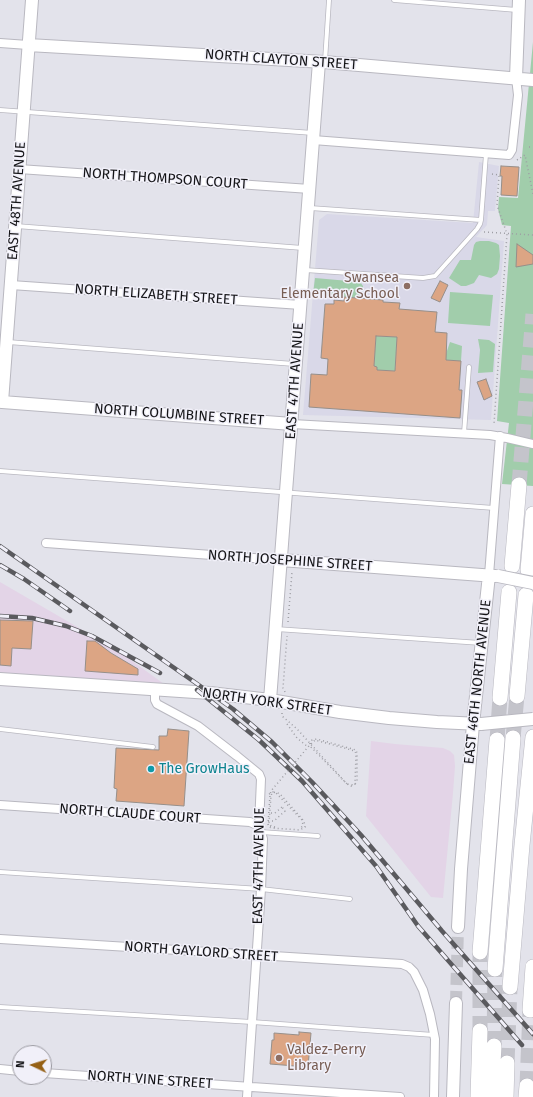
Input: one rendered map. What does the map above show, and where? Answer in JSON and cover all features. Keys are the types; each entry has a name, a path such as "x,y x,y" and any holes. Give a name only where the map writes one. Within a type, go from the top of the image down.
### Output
{"highway":[{"path":"512,566 519,485"},
{"path":"517,696 529,583 533,514"},
{"path":"500,698 509,592"},
{"path":"510,987 533,737"},
{"path":"495,969 513,738"},
{"path":"480,952 497,740"},
{"path":"530,1010 533,967"},
{"path":"480,1030 487,1097"},
{"path":"487,1097 494,1046"},
{"path":"506,1097 507,1063"}],"street":[{"name":"EAST 48TH AVENUE","path":"2,402 32,0"},
{"path":"314,137 509,155 512,150 517,103 516,78 519,5"},
{"path":"0,43 28,45"},
{"name":"NORTH CLAYTON STREET","path":"28,45 322,62 533,80"},
{"name":"EAST 47TH AVENUE","path":"270,700 308,208 322,62"},
{"name":"NORTH THOMPSON COURT","path":"20,169 310,189"},
{"name":"NORTH ELIZABETH STREET","path":"11,285 301,305"},
{"name":"NORTH COLUMBINE STREET","path":"2,402 292,424 503,437 533,444"},
{"name":"EAST 46TH NORTH AVENUE","path":"458,927 461,869 477,724 482,643 494,576 494,508 503,437"},
{"name":"NORTH JOSEPHINE STREET","path":"46,543 494,576 529,583"},
{"name":"NORTH YORK STREET","path":"0,679 210,693 270,700 347,713 437,722 477,724 533,719"},
{"name":"EAST 47TH AVENUE","path":"155,690 155,700 157,704 198,726 259,774 261,779 260,829 263,839 261,889 247,1097"},
{"name":"NORTH CLAUDE COURT","path":"0,805 250,822 260,829"},
{"name":"NORTH GAYLORD STREET","path":"0,939 402,964 409,967 414,972 418,980 430,1014 434,1035"},
{"path":"453,1097 456,1003"},
{"path":"434,1035 434,1097"},
{"path":"0,1070 12,1071"},
{"name":"NORTH VINE STREET","path":"52,1073 400,1097"}],"lane":[{"path":"322,62 329,0"},
{"path":"394,0 519,5"},
{"path":"0,110 314,137"},
{"path":"304,270 428,278 435,276 478,228 481,220 486,154"},
{"path":"308,208 481,220"},
{"path":"15,226 305,248"},
{"path":"7,342 296,365"},
{"path":"464,434 469,367"},
{"path":"0,471 494,508"},
{"path":"276,629 482,643"},
{"path":"0,730 153,747"},
{"path":"260,829 318,836"},
{"path":"0,872 261,889 350,899"},
{"path":"0,1007 252,1022 434,1035"}],"path":[{"path":"525,155 533,194"},
{"path":"491,168 490,174 499,175 497,205 508,234 494,424"},
{"path":"484,232 533,235"},
{"path":"269,813 275,813 282,807 285,811 274,821 266,821 268,796 273,792 277,794 304,824 299,829 271,826 269,823 271,796 272,793 276,792 280,794 305,823 305,827 300,830 269,827 268,824 269,813 270,795 271,791 308,747 309,746 312,743 313,741 316,740 355,751 356,782 354,785 351,786 347,784 310,744 310,743 312,740 317,739 356,750 358,754 357,781 354,785 348,784 297,729 282,716"},
{"path":"287,724 297,738 308,747"}],"shaded area":[{"name":"Swansea Elementary School","path":"479,162 499,166 495,211 488,211 487,225 476,237 504,241 491,420 303,415 319,220 327,214 473,223"},
{"path":"0,582 117,650 182,697 0,686"},
{"path":"371,741 443,748 450,751 454,755 455,766 453,793 443,898 431,897 366,816"}],"green space":[{"path":"533,42 533,486 502,484 509,423 497,421 511,226 502,225 498,209 499,197 518,198"},
{"path":"489,241 499,245 500,256 497,274 491,278 479,275 474,283 461,286 449,278 460,260 471,260 474,245 476,242"},
{"path":"315,278 360,282 363,286 363,298 313,294"},
{"path":"450,292 493,295 490,326 448,323"},
{"path":"376,336 397,337 395,368 399,368 399,371 377,370 377,367 374,366"},
{"path":"478,339 489,340 495,344 493,372 478,373 480,350"},
{"path":"450,342 462,346 461,361 443,360"}],"building":[{"path":"501,166 519,167 517,196 501,195"},
{"path":"517,244 533,255 533,264 516,267"},
{"path":"440,281 448,285 440,302 431,298"},
{"path":"344,297 383,300 383,302 400,303 399,309 437,312 435,332 447,333 446,360 461,361 459,390 462,390 460,418 309,407 311,374 327,375 328,359 321,358 325,304 334,304 334,300 344,301","holes":["376,336 397,337 395,371 377,370 377,367 374,366"]},
{"path":"486,379 492,396 484,400 477,382"},
{"path":"0,620 33,621 31,649 12,648 11,666 0,665"},
{"path":"87,641 95,641 111,653 138,669 138,675 85,671"},
{"name":"The GrowHaus","path":"168,729 189,731 184,806 116,801 117,789 114,788 116,748 159,750 159,736 167,736"},
{"path":"299,1032 311,1033 308,1067 270,1064 274,1033 299,1035"}],"tunnel":[{"path":"519,485 533,314"},
{"path":"513,738 517,696"},
{"path":"497,740 500,698"},
{"path":"456,1003 458,927"},
{"path":"480,952 480,1031"},
{"path":"494,1046 495,969"},
{"path":"507,1063 510,987"},
{"path":"527,1086 530,1010"}],"railway":[{"path":"0,546 233,709 272,742 312,782 361,835 442,931 533,1034"},
{"path":"0,565 24,579 70,611"},
{"path":"0,616 32,618 66,626 92,636 160,673"},
{"path":"197,690 259,740 302,781 376,866 418,926 522,1045"}],"place":[{"name":"Swansea Elementary School","path":"407,286"},
{"name":"The GrowHaus","path":"151,769"},
{"name":"Valdez-Perry Library","path":"279,1058"}]}
